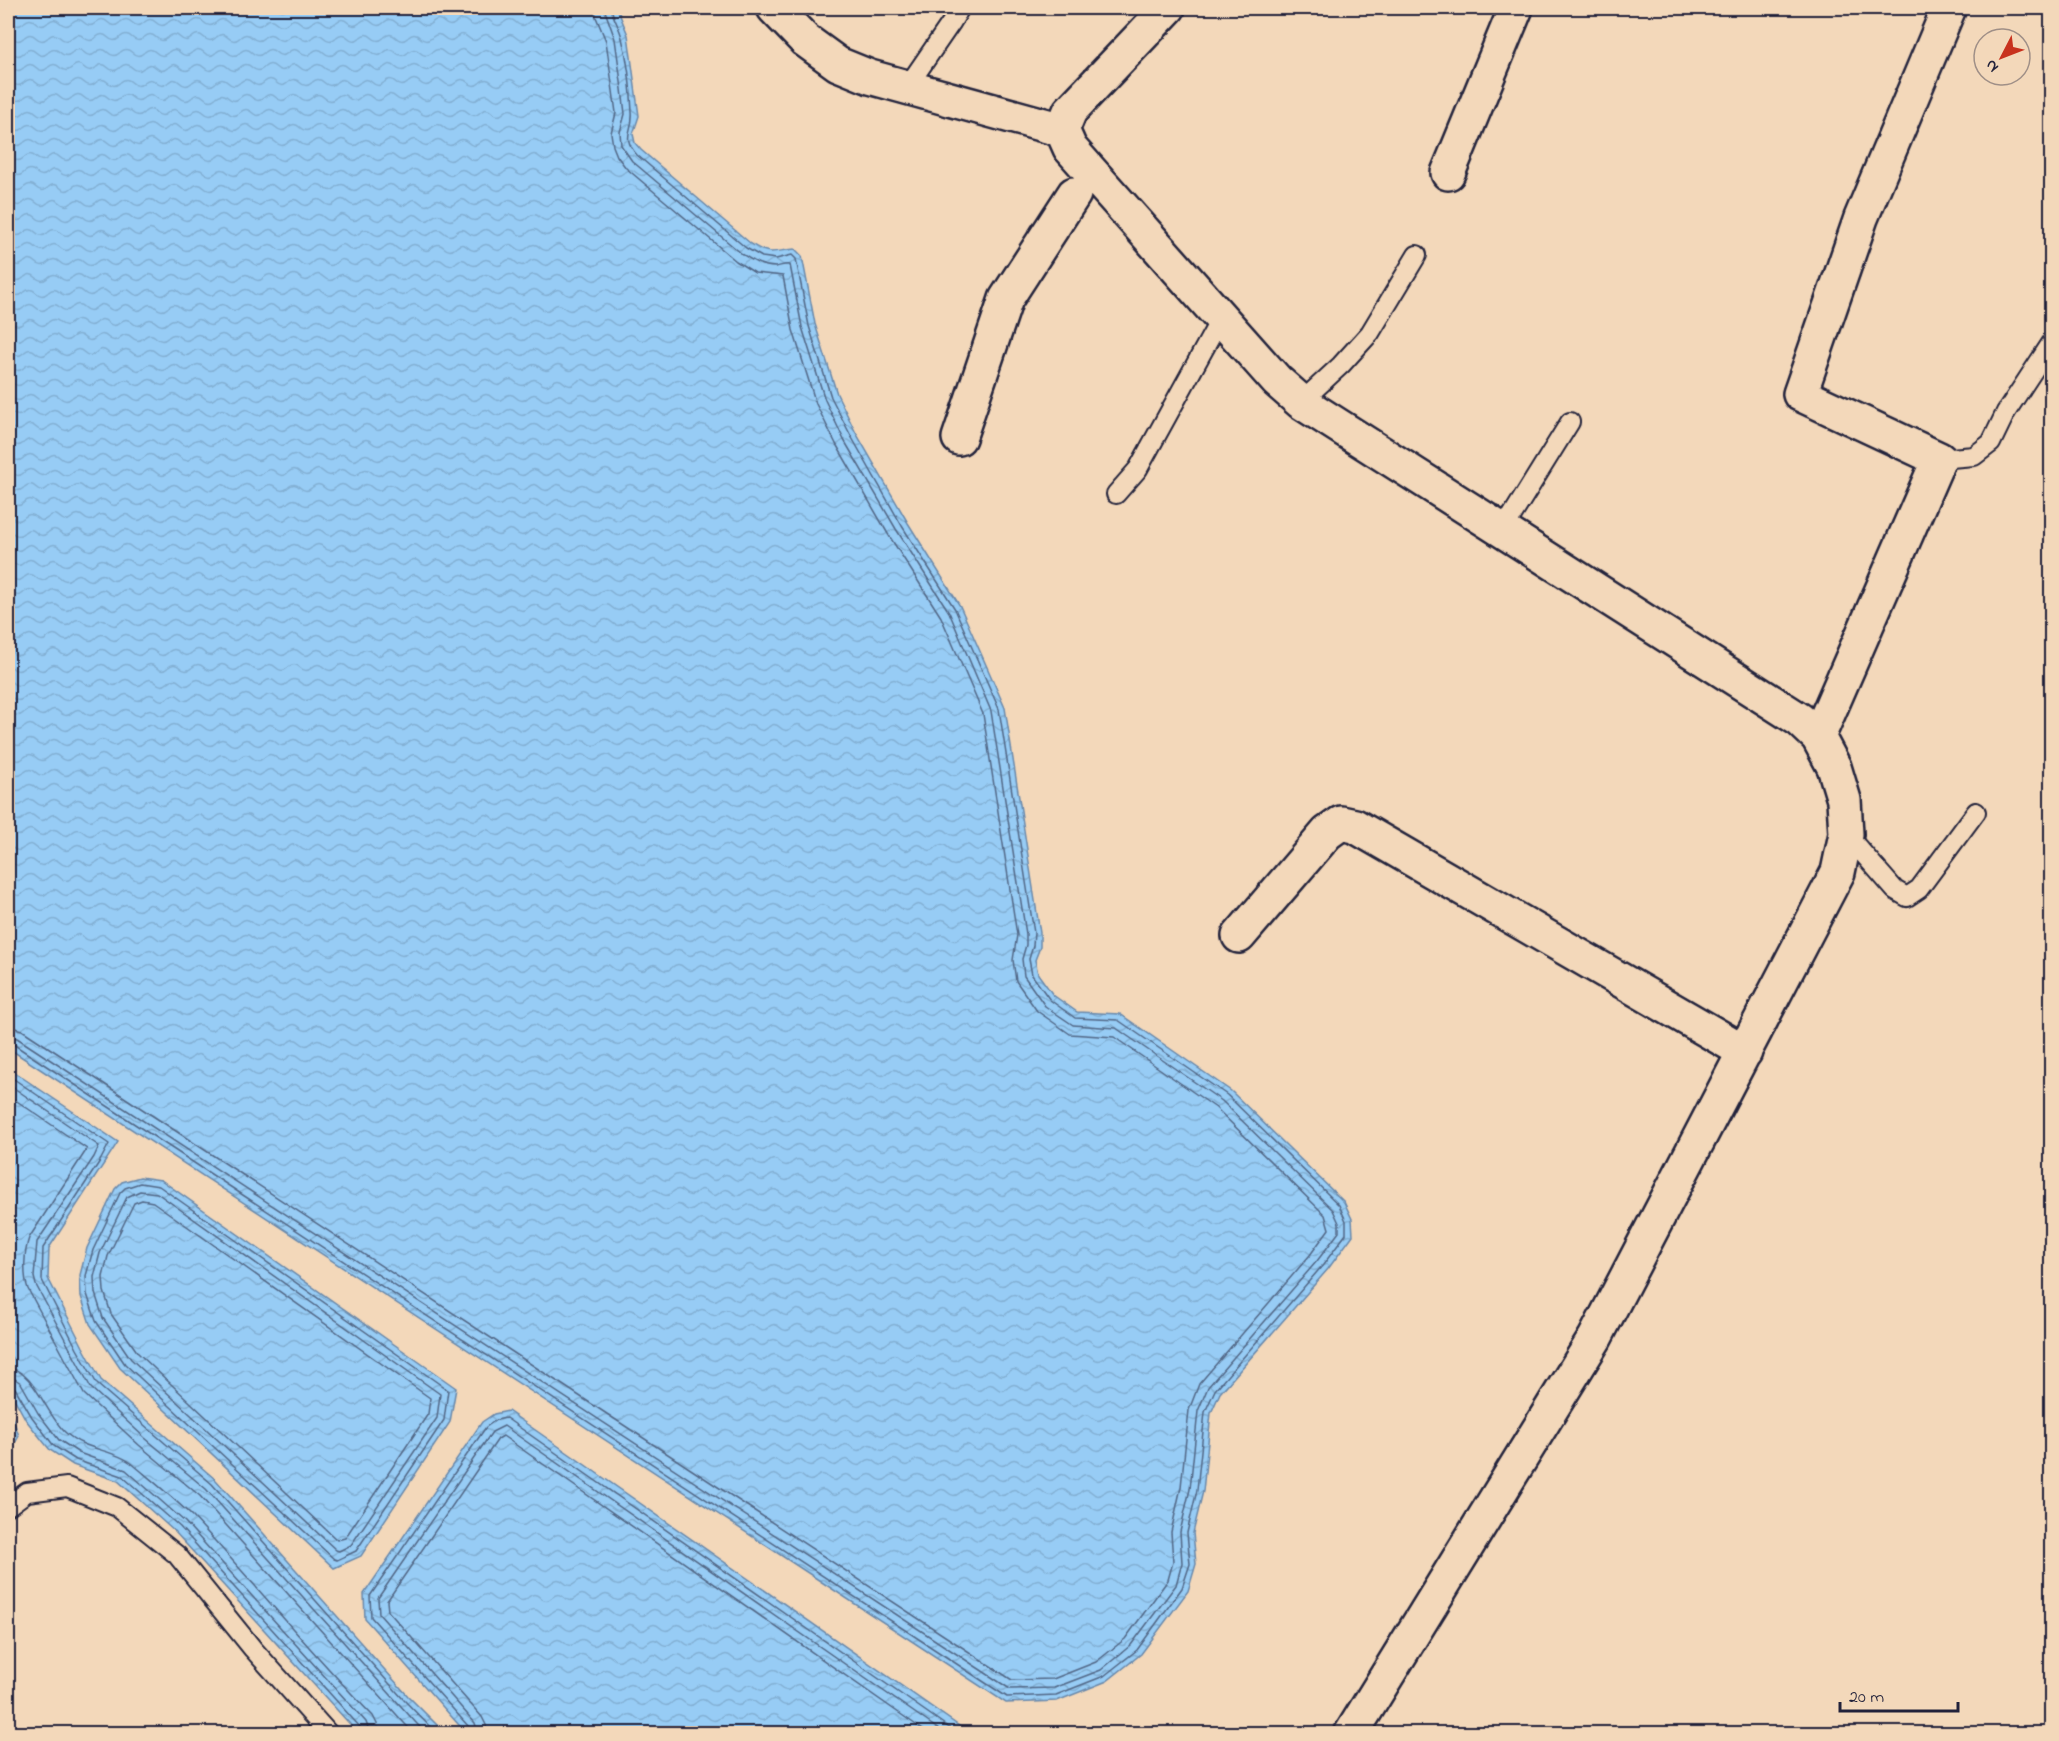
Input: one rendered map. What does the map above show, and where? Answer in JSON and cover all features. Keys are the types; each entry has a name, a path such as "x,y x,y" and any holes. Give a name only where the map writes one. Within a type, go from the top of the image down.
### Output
{"street":[{"path":"774,8 805,39 838,64 870,77 1062,130"},
{"path":"1168,8 1070,111 1062,130 1083,181 1221,318 1277,381 1301,402 1800,720 1818,737 1834,767 1844,800 1846,834 1838,872 1595,1338 1351,1734"},
{"path":"1448,173 1516,8"},
{"path":"1818,737 1939,459 1800,394 1862,218 1949,8"},
{"path":"959,438 1006,299 1083,181"},
{"path":"1239,936 1327,833 1341,823 1355,826 1744,1052"}],"lane":[{"path":"907,87 960,8"},
{"path":"1301,402 1341,365 1370,333 1417,255"},
{"path":"1116,494 1138,469 1221,318"},
{"path":"1939,459 1974,456 1991,443 2006,412 2052,342"},
{"path":"1503,530 1570,422"},
{"path":"1846,834 1895,890 1907,897 1918,889 1976,812"},
{"path":"8,1506 27,1492 68,1487 117,1507 177,1555 253,1649 329,1734"}],"water":[{"path":"8,8 617,8 628,35 639,116 633,134 635,143 750,243 767,252 795,249 802,256 815,324 837,394 856,433 908,523 960,606 1005,708 1040,933 1040,947 1035,960 1038,974 1053,995 1077,1012 1120,1014 1231,1091 1344,1202 1352,1219 1353,1235 1328,1269 1220,1393 1211,1413 1203,1491 1193,1533 1196,1564 1188,1591 1141,1654 1107,1681 1057,1701 1006,1703 8,1048"},
{"path":"8,1068 118,1142 49,1248 48,1278 101,1380 216,1480 408,1696 445,1733 358,1733 175,1532 118,1481 73,1465 50,1450 26,1420 8,1387"},
{"path":"140,1177 161,1180 456,1388 450,1422 361,1556 334,1568 120,1368 90,1324 81,1296 80,1275 87,1248 115,1189 122,1182"},
{"path":"8,1406 19,1436 8,1456"},
{"path":"508,1411 969,1733 466,1733 365,1619 364,1594 482,1422 494,1414"}]}
